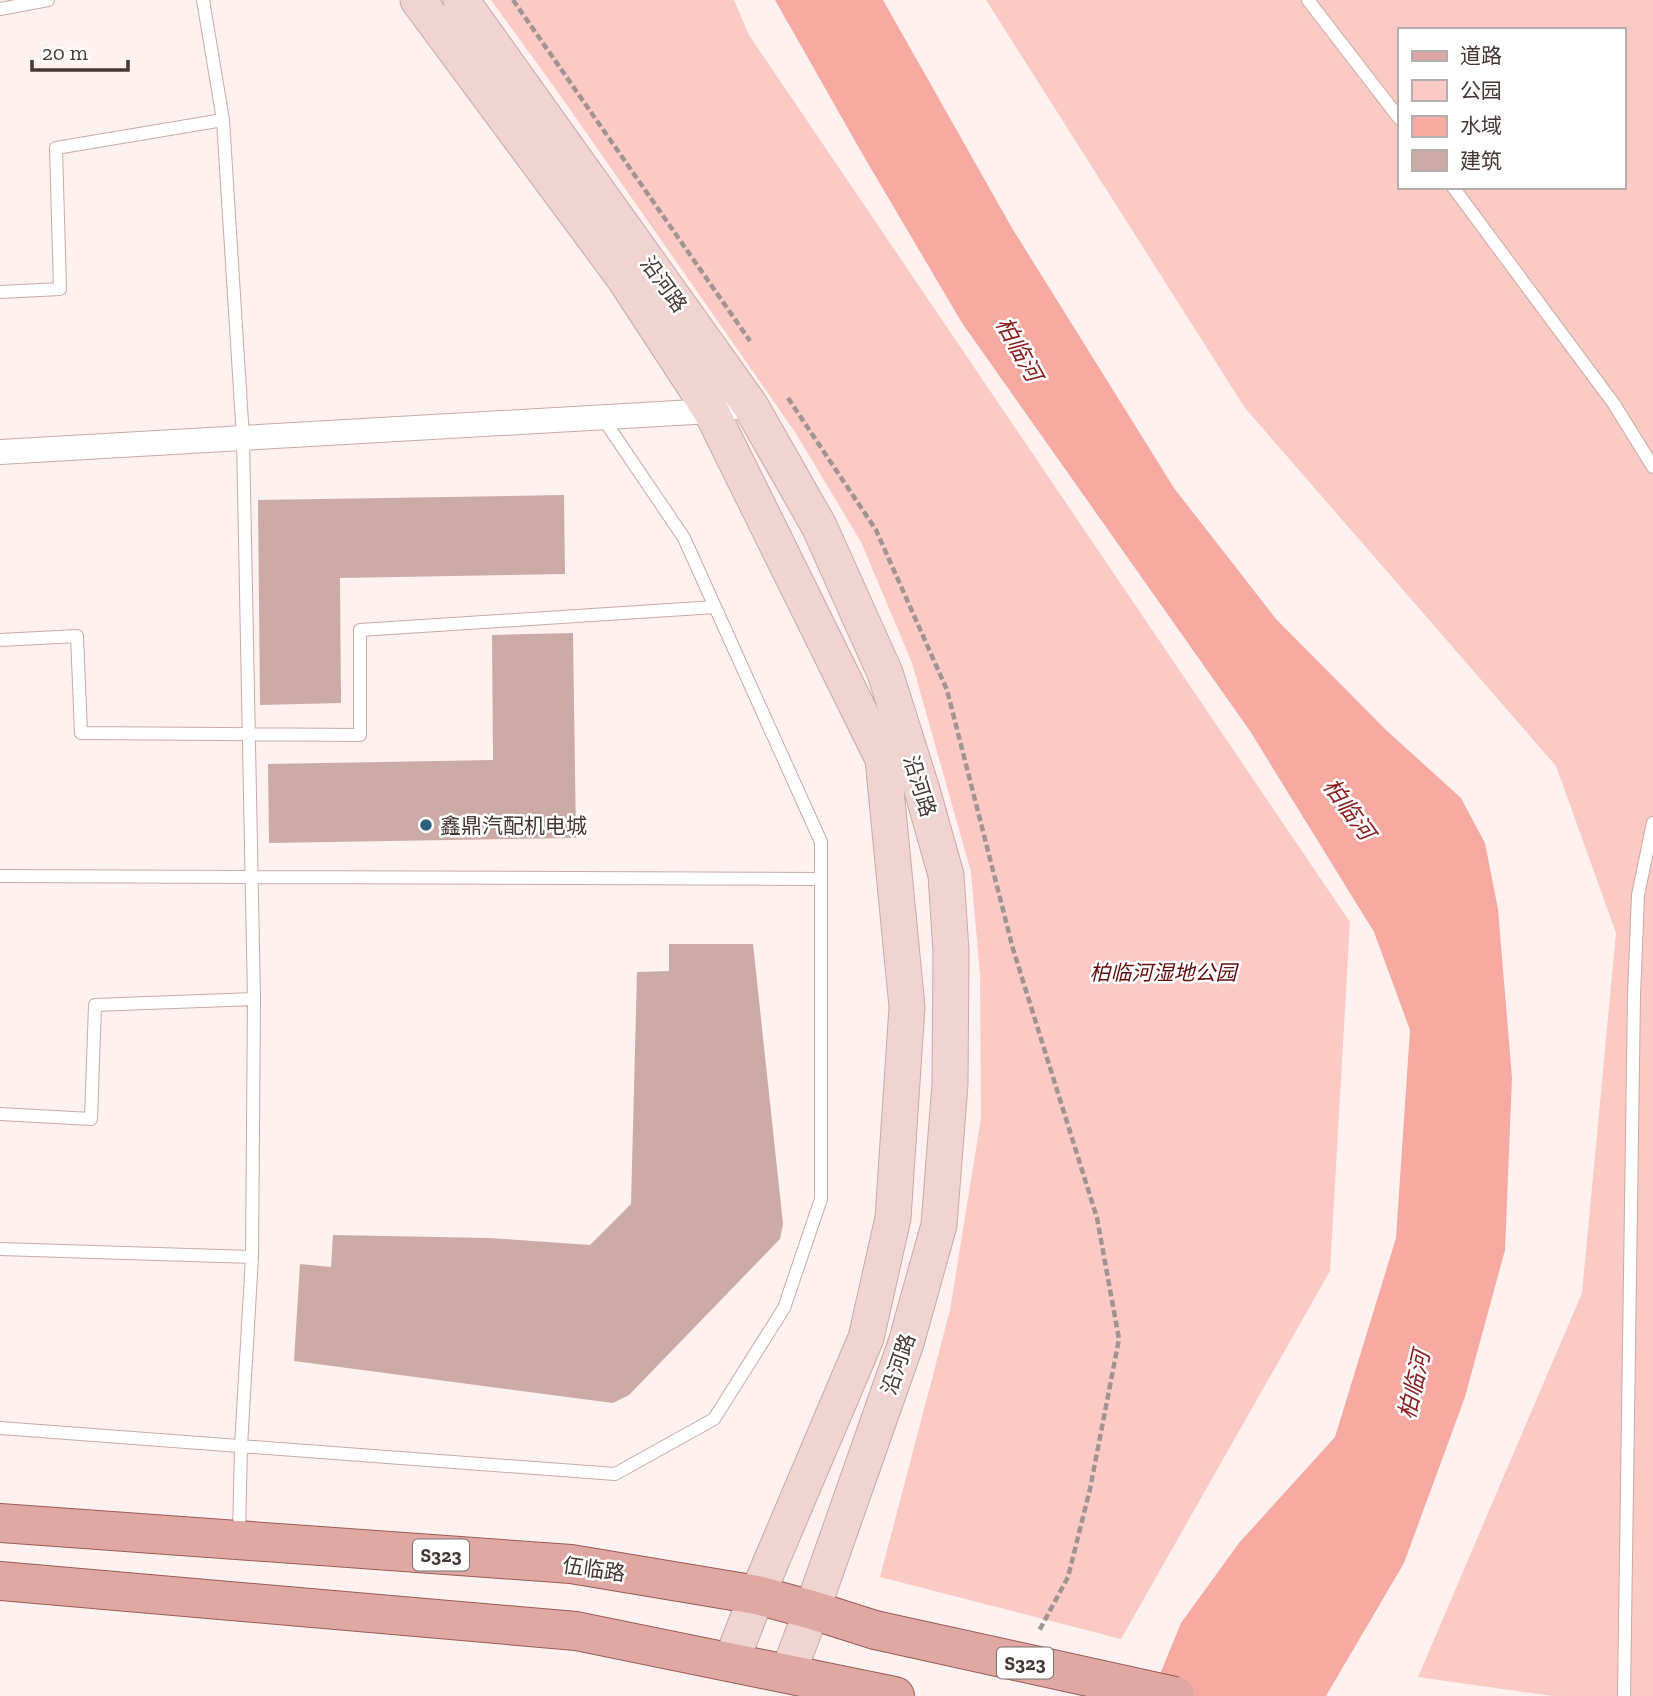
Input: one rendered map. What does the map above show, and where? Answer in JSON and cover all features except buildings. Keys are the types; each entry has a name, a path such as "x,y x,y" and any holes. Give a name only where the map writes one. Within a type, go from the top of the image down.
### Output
{"main road":[{"name":"伍临路","path":"0,1522 571,1564 757,1595 875,1630 1175,1696"},
{"path":"0,1581 576,1631 895,1696"}],"street":[{"name":"沿河路","path":"418,0 624,278 710,411 883,759 907,1007 893,1218 866,1338 731,1662"},
{"name":"沿河路","path":"461,0 750,405 819,526 886,673 946,875 951,951 950,1084 939,1225 906,1343 788,1673"},
{"path":"0,452 602,418 710,411 750,405"}],"lane":[{"path":"0,9 48,0"},
{"path":"203,0 223,120 243,438 254,999 252,1257 240,1446 239,1540"},
{"path":"1308,0 1398,117"},
{"path":"0,292 60,289 56,148 223,120"},
{"path":"1454,189 1614,404 1653,467"},
{"path":"0,1428 614,1474 714,1419 784,1308 821,1199 821,842 684,538 602,418"},
{"path":"0,640 77,636 81,733 360,735 360,630 715,607"},
{"path":"1625,1696 1634,995 1639,895 1653,823"},
{"path":"0,877 821,879"},
{"path":"0,1114 91,1118 95,1005 254,999"},
{"path":"0,1249 252,1257"}],"green space":[{"name":"柏临河湿地公园","path":"491,0 734,0 749,35 1350,922 1330,1271 1121,1639 880,1577 950,1310 981,1118 980,975 971,872 912,663 861,542 795,432"},
{"path":"986,0 1653,0 1653,1696 1553,1696 1418,1677 1582,1293 1616,933 1556,766 1245,408"}],"water":[{"name":"柏临河","path":"775,0 883,0 1012,228 1174,488 1276,619 1386,730 1461,798 1485,843 1498,909 1512,1078 1505,1250 1465,1397 1404,1563 1326,1696 1151,1696 1181,1623 1239,1543 1335,1437 1396,1238 1410,1030 1374,932 1250,731 962,323"}],"place":[{"name":"鑫鼎汽配机电城","path":"426,825"}]}
